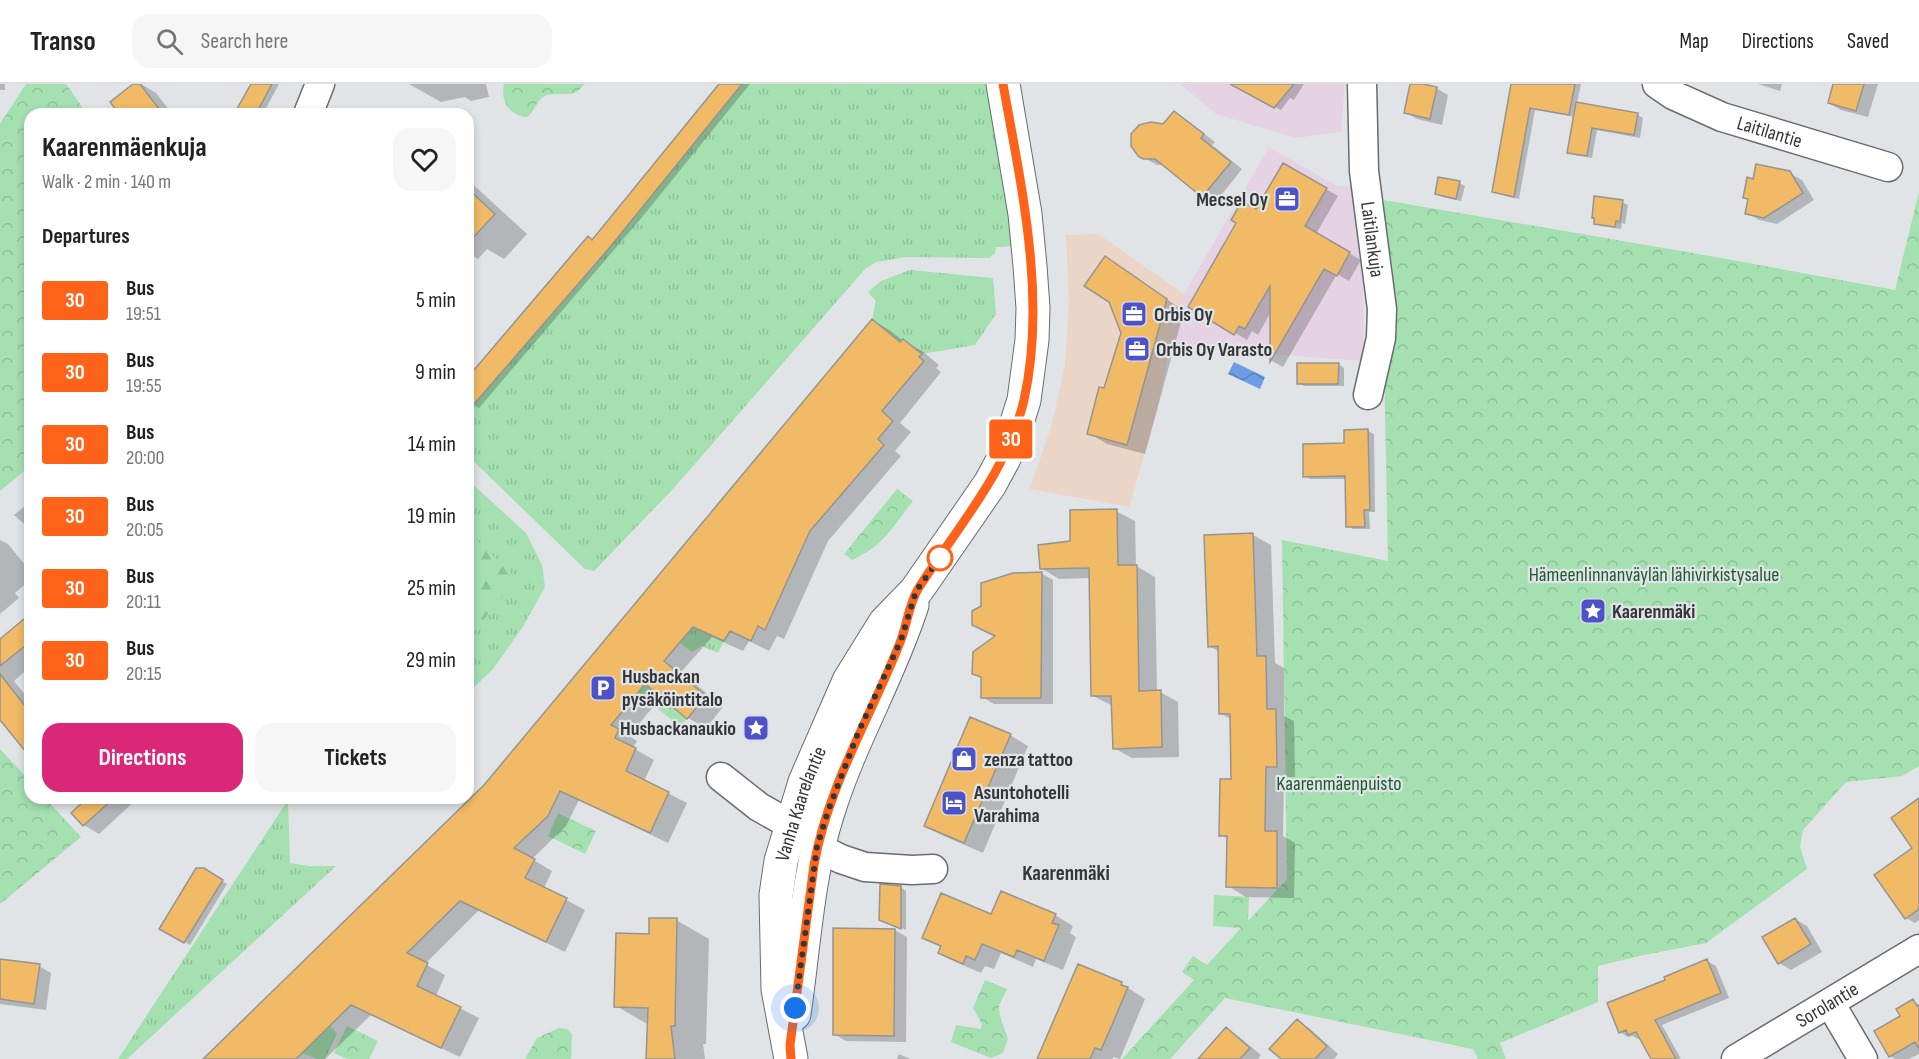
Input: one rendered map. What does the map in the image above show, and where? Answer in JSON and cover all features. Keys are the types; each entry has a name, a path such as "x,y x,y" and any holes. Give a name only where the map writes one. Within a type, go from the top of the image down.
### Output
{"main road":[{"name":"Vanha Kaarelantie","path":"790,1052 778,989 776,895 781,861 804,782 849,681 885,624 916,591 990,484 1004,458 1024,400 1032,340 1033,309 1025,214 1003,84"},
{"name":"Vanha Kaarelantie","path":"790,1052 817,847 834,793 858,733 901,640 916,591"}],"street":[{"path":"310,108 320,84"},
{"name":"Laitilankuja","path":"1362,84 1364,171 1382,309 1381,338 1368,395"},
{"name":"Laitilantie","path":"1657,84 1673,95 1722,117 1888,167"},
{"path":"721,777 759,807 791,825 817,847 841,859 865,867 933,869"},
{"name":"Sorolantie","path":"1736,1059 1919,949"},
{"path":"1830,1003 1863,1059"}],"shaded area":[{"path":"1180,84 1345,84 1341,132 1295,138 1216,114"},
{"path":"1269,147 1337,186 1362,187 1364,361 1268,354 1258,348 1256,351 1238,342 1235,350 1170,345 1184,294"},
{"path":"1098,234 1184,294 1170,345 1158,407 1129,507 1030,489 1052,424 1065,364 1069,303 1066,235"}],"green space":[{"path":"26,84 66,84 83,108 24,108 24,471 0,491 0,124"},
{"path":"504,84 584,84 570,94 553,94 543,97 527,117 511,111 505,102"},
{"path":"742,84 989,84 1016,246 996,247 995,253 989,258 906,257 876,262 865,269 672,490 594,571 585,569 474,462 474,403 605,251"},
{"name":"Hämeenlinnanväylän lähivirkistysalue","path":"1919,192 1919,766 1902,776 1846,782 1803,830 1800,847 1807,869 1706,943 1598,966 1598,1002 1500,1043 1506,1059 1478,1059 1473,1049 1225,998 1170,1059 1122,1059 1194,980 1182,972 1193,956 1207,965 1241,928 1213,926 1214,895 1249,897 1248,921 1287,879 1282,540 1388,561 1384,363 1384,200 1895,290"},
{"path":"910,270 993,278 996,314 975,345 922,354 904,339 900,342 872,319 876,301 868,292 881,281"},
{"path":"474,485 526,533 542,565 545,587 522,628 493,669 474,687 474,632 516,579 474,538"},
{"path":"897,489 913,501 892,529 878,544 853,560 844,554"},
{"path":"474,538 517,579 474,632"},
{"path":"721,592 714,636 724,641 718,653 702,646 692,652 680,643"},
{"path":"645,684 687,719 679,726 638,692"},
{"path":"0,749 24,775 24,804 51,804 81,837 0,904"},
{"path":"285,804 288,804 290,863 336,866 127,1059 118,1059"},
{"path":"558,813 596,831 585,854 548,836"},
{"path":"985,980 1007,989 999,1006 1008,1039 1003,1053 991,1058 951,1042 956,1025 981,1029 982,1024 973,1008"},
{"path":"331,1026 337,1034 325,1059 317,1059 302,1053"},
{"path":"347,1026 378,1041 369,1059 347,1059 334,1053"},
{"path":"559,1028 567,1029 572,1034 571,1059 525,1059 537,1038"}],"water":[{"path":"1234,362 1265,377 1260,389 1228,374"}],"building":[{"path":"133,84 140,84 158,108 114,108 110,102"},
{"path":"251,84 272,84 259,108 237,108"},
{"path":"719,84 742,84 611,246 474,404 474,370 588,236 592,240"},
{"path":"1230,84 1294,84 1274,108"},
{"path":"1410,84 1437,87 1430,119 1404,113"},
{"path":"1511,84 1575,84 1569,115 1530,108 1514,197 1492,192"},
{"path":"1833,84 1864,84 1856,111 1828,103"},
{"path":"1576,102 1638,113 1634,135 1592,128 1587,156 1567,153"},
{"path":"1174,111 1204,134 1201,138 1231,162 1202,197 1155,159 1143,159 1138,156 1131,146 1131,134 1139,125 1151,122 1163,124"},
{"path":"1283,163 1327,188 1305,226 1350,252 1337,276 1324,269 1270,362 1270,286 1245,329 1239,326 1234,335 1188,307 1236,223 1231,220 1242,201 1256,209"},
{"path":"1756,164 1790,171 1803,193 1764,218 1745,214 1748,199 1743,198 1747,177 1753,179"},
{"path":"1438,177 1460,181 1456,199 1435,194"},
{"path":"474,195 495,214 474,237"},
{"path":"1594,196 1623,200 1620,222 1616,221 1615,227 1594,224 1594,218 1592,218"},
{"path":"1105,256 1167,299 1127,445 1087,434 1099,387 1104,388 1121,333 1109,302 1084,286"},
{"name":"Husbackan pysäköintitalo","path":"872,319 900,342 903,339 922,354 919,357 924,361 882,411 893,421 878,439 884,445 810,531 765,630 758,626 751,641 730,631 724,641 693,627 664,661 706,696 687,719 645,684 611,725 619,729 615,738 636,748 626,771 669,792 650,833 560,791 548,816 514,848 535,859 525,878 567,898 546,942 460,901 407,953 428,963 417,986 461,1007 441,1048 351,1005 296,1059 203,1059 465,804 474,804 474,795"},
{"path":"1297,363 1339,363 1338,384 1297,384"},
{"path":"1368,429 1370,510 1364,510 1365,527 1346,527 1345,476 1303,477 1303,444 1344,443 1344,430"},
{"path":"1117,509 1118,565 1137,565 1139,691 1161,690 1162,747 1113,749 1111,696 1091,696 1089,568 1040,569 1038,545 1070,541 1070,510"},
{"path":"1253,533 1257,656 1266,656 1267,709 1276,709 1277,767 1266,767 1265,831 1277,831 1277,888 1226,887 1227,836 1219,836 1220,779 1231,779 1230,714 1219,714 1218,646 1208,647 1204,535"},
{"path":"1042,572 1041,698 981,698 981,677 972,674 973,652 995,636 972,625 972,611 981,606 981,583 1013,573"},
{"path":"24,619 24,647 0,666 0,639"},
{"path":"0,674 24,704 24,750 0,720"},
{"path":"970,717 1011,734 964,843 924,826"},
{"path":"1919,798 1919,909 1905,919 1874,875 1912,848 1891,818"},
{"path":"81,804 107,804 83,826 71,813"},
{"path":"196,868 204,868 223,880 184,943 159,929"},
{"path":"880,884 901,886 901,929 879,920"},
{"path":"1001,891 1056,914 1052,923 1059,925 1044,961 1017,950 1014,957 982,944 975,960 966,956 963,964 938,953 941,946 922,938 941,893 991,914"},
{"path":"649,918 677,918 675,1026 671,1026 675,1059 646,1059 648,1008 614,1007 616,933 649,934"},
{"path":"1795,918 1811,944 1778,964 1762,937"},
{"path":"833,928 895,929 894,1036 833,1035"},
{"path":"0,959 40,964 34,1004 0,999"},
{"path":"1707,959 1721,993 1655,1020 1676,1059 1651,1059 1636,1032 1628,1035 1626,1030 1619,1033 1607,1003 1665,980 1664,977"},
{"path":"1078,964 1122,982 1121,985 1128,987 1112,1025 1101,1050 1095,1048 1090,1059 1037,1059"},
{"path":"1913,999 1917,1006 1919,1005 1919,1049 1915,1042 1889,1057 1874,1031 1900,1016 1896,1009"},
{"path":"1297,1019 1327,1046 1315,1059 1281,1059 1269,1049"},
{"path":"1226,1027 1250,1048 1240,1059 1198,1059"}],"bus line":[{"name":"30","path":"791,1059 790,1045 814,865 817,847 834,793 858,733 901,640 916,591 990,484 1004,458 1024,400 1032,340 1033,309 1025,214 1003,84"}],"place":[{"name":"Mecsel Oy","path":"1287,199"},
{"name":"Orbis Oy","path":"1134,314"},
{"name":"Orbis Oy Varasto","path":"1137,349"},
{"name":"Kaarenmäki","path":"1593,611"},
{"name":"Husbackan pysäköintitalo","path":"603,688"},
{"name":"Husbackanaukio","path":"756,728"},
{"name":"zenza tattoo","path":"964,759"},
{"name":"Asuntohotelli Varahima","path":"954,803"}],"district":[{"name":"Kaarenmäki","path":"1066,873"}],"route":[{"path":"795,1008 817,847 828,811 858,733 901,640 916,591 942,555 940,558"}],"park label":[{"name":"Kaarenmäenpuisto","path":"1339,783"}]}
